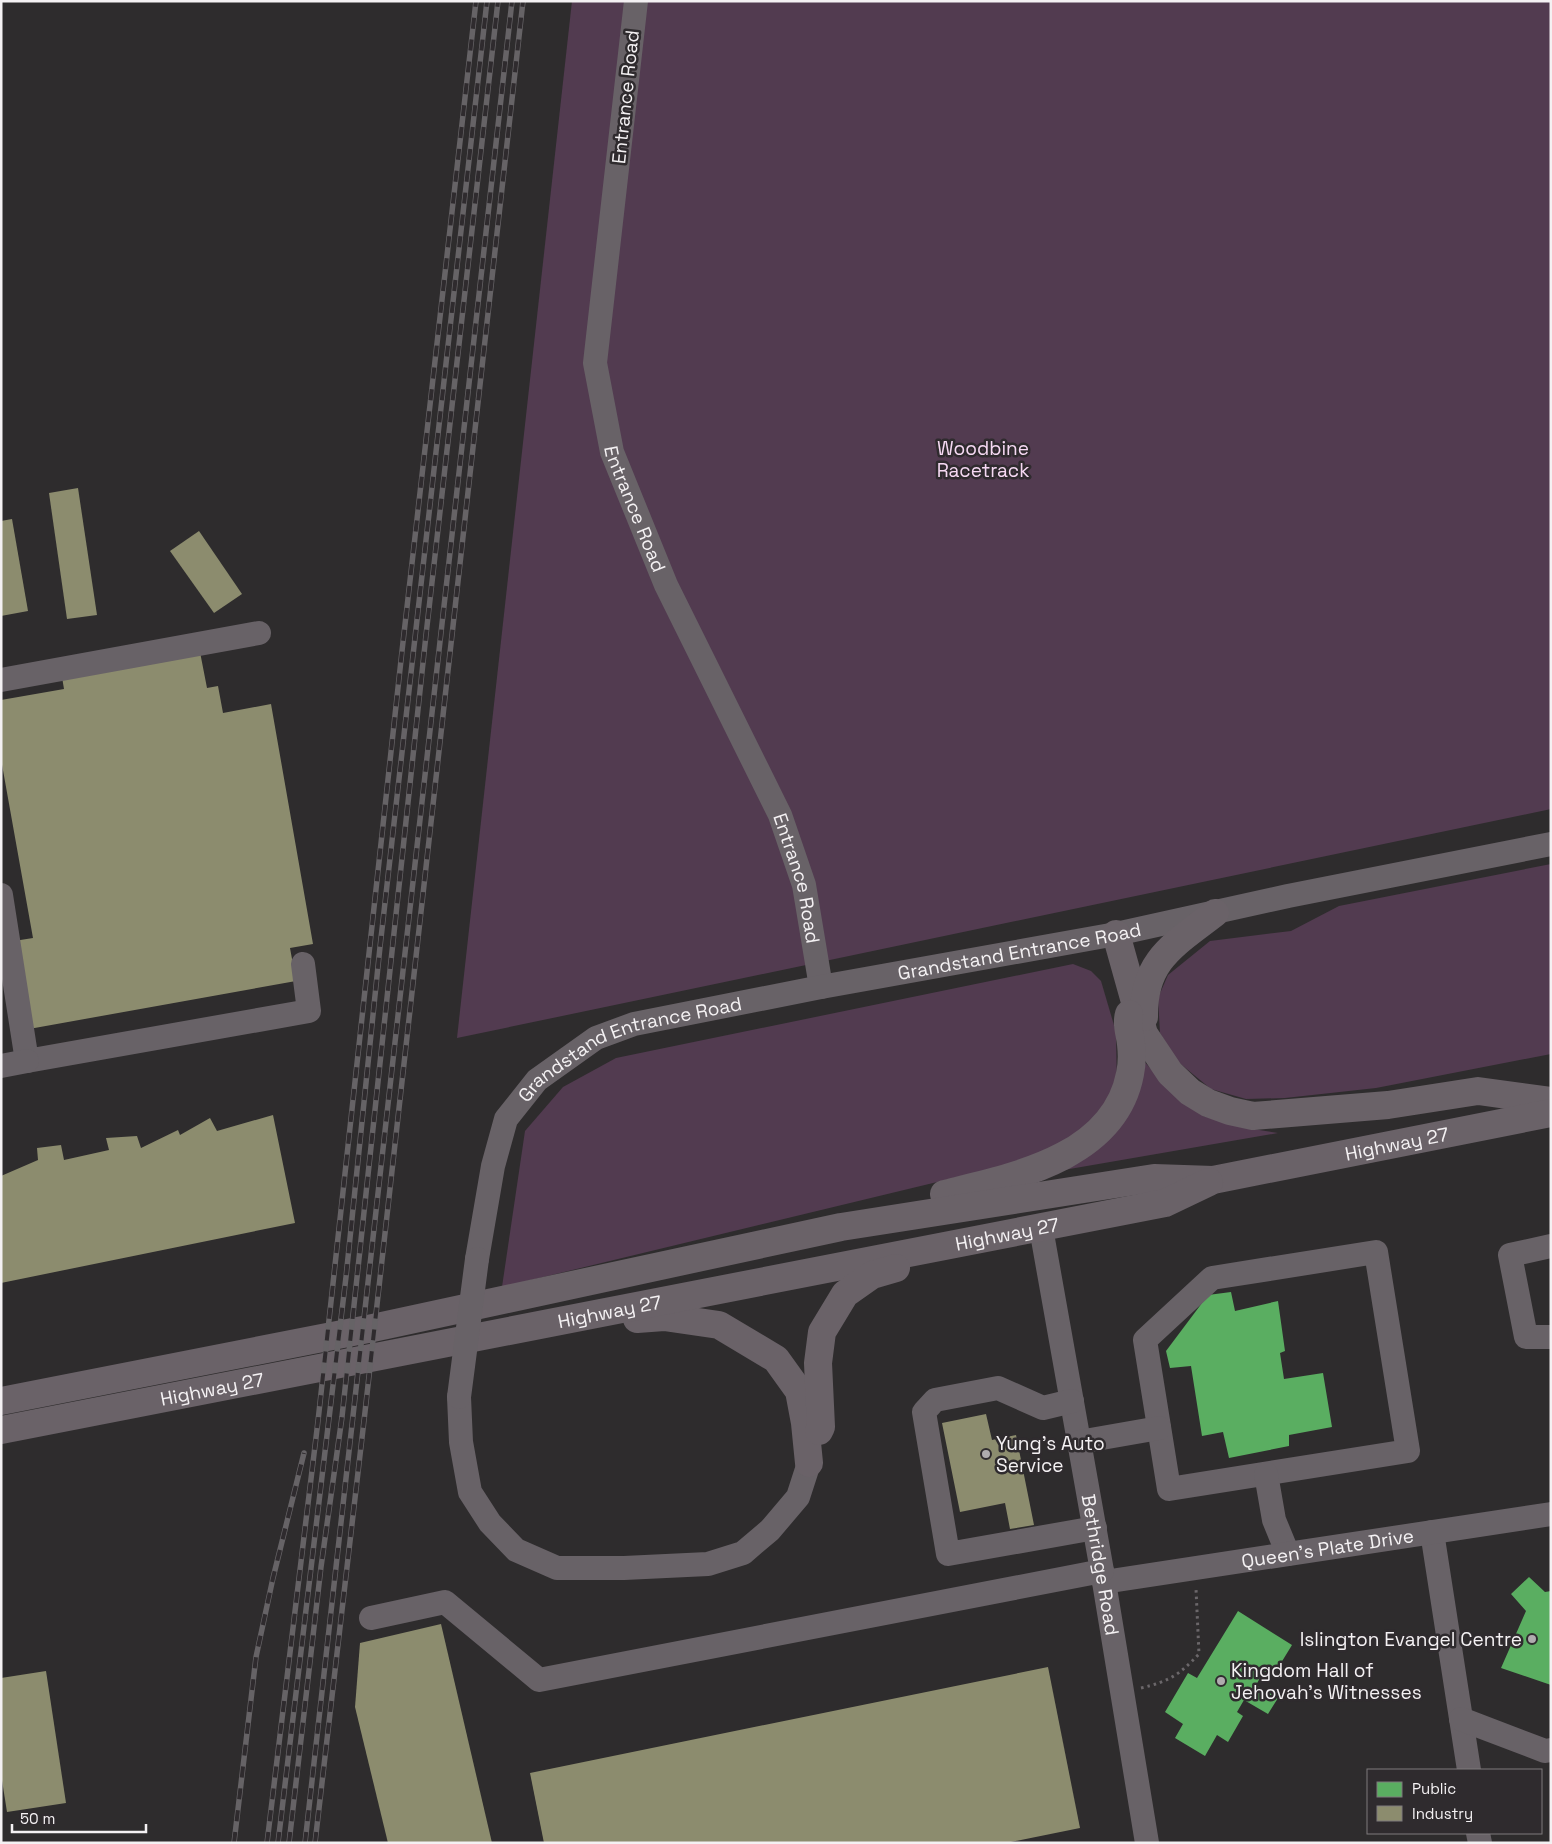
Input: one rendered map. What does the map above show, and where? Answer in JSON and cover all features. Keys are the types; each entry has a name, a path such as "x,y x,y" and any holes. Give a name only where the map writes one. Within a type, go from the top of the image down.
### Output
{"main road":[{"path":"1144,1034 1143,1003 1151,971 1161,956 1215,913"},
{"path":"1116,934 1144,1034 1170,1073 1190,1092 1208,1103 1230,1111 1253,1116 1388,1106 1478,1091 1551,1101"},
{"path":"841,1227 908,1202 999,1181 1069,1154 1099,1133 1114,1114 1125,1093 1130,1073 1132,1046 1127,1020 1134,998"},
{"name":"Highway 27","path":"1,1401 368,1329 841,1227 1154,1178 1213,1180 1551,1113"},
{"name":"Highway 27","path":"1,1430 1165,1203 1213,1180"},
{"path":"810,1463 821,1427 818,1363 822,1332 845,1294 872,1275 993,1238"},
{"path":"520,1328 664,1317 720,1325 776,1359 799,1391 810,1463"}],"street":[{"name":"Entrance Road","path":"636,1 595,362 598,380 612,452 666,585 780,815 804,885 821,988"},
{"path":"1,680 259,632"},
{"name":"Grandstand Entrance Road","path":"810,1463 798,1497 770,1530 743,1553 708,1564 624,1568 557,1568 516,1550 490,1523 470,1492 461,1442 459,1397 477,1259 493,1166 506,1119 537,1080 596,1038 634,1024 1116,934 1288,896 1551,844"},
{"path":"1,895 27,1061"},
{"path":"1,1066 309,1011 302,964"},
{"name":"Bethridge Road","path":"1041,1228 1095,1528 1147,1843"},
{"path":"1551,1246 1510,1255 1526,1337 1551,1337"},
{"path":"1376,1252 1408,1451 1266,1474 1169,1489 1145,1340 1212,1278 1376,1252"},
{"path":"1072,1401 1043,1408 998,1388 935,1400 924,1412 948,1554 1095,1528"},
{"path":"1079,1442 1159,1428"},
{"path":"1266,1474 1274,1520 1288,1554"},
{"name":"Queen's Plate Drive","path":"371,1618 445,1602 540,1680 1103,1576 1194,1568 1551,1514"},
{"path":"1432,1532 1469,1769"},
{"path":"1461,1719 1545,1751 1551,1750"}],"path":[{"path":"1122,1693 1161,1683 1182,1672 1199,1654 1194,1568"}],"green space":[{"name":"Woodbine Racetrack","path":"572,1 1551,1 1551,809 457,1038"},
{"path":"1551,864 1551,1054 1376,1088 1285,1098 1246,1099 1211,1089 1177,1061 1160,1033 1158,998 1168,975 1210,941 1291,931 1339,906"},
{"path":"1073,964 1091,971 1101,981 1116,1032 1117,1090 1080,1139 1016,1163 502,1287 525,1131 563,1087 616,1058"},
{"path":"1141,1058 1171,1091 1203,1116 1240,1127 1278,1133 1058,1171"}],"building: Public":[{"path":"1231,1292 1235,1311 1278,1301 1285,1351 1280,1353 1284,1379 1323,1373 1332,1427 1289,1435 1289,1446 1229,1458 1223,1432 1202,1436 1191,1366 1170,1368 1166,1351 1208,1295"},
{"name":"Islington Evangel Centre","path":"1529,1577 1545,1592 1551,1591 1551,1685 1501,1668 1526,1611 1511,1594"},
{"name":"Kingdom Hall of Jehovah's Witnesses","path":"1238,1611 1292,1645 1273,1676 1264,1671 1256,1685 1278,1698 1268,1714 1244,1700 1237,1712 1243,1716 1228,1742 1217,1735 1205,1756 1175,1738 1183,1724 1165,1712 1188,1673 1197,1678"}],"building: Industry":[{"path":"78,488 97,615 67,619 49,493"},
{"path":"12,519 28,611 1,616 1,521"},
{"path":"199,531 242,594 214,613 170,551"},
{"path":"200,652 207,688 218,686 223,713 271,704 313,944 290,948 296,981 29,1029 14,941 33,938 1,759 1,700 64,689 62,677"},
{"path":"273,1115 295,1223 1,1283 1,1176 38,1160 37,1148 61,1145 64,1160 109,1150 106,1138 137,1136 141,1148 178,1130 180,1135 210,1118 217,1131"},
{"path":"986,1414 992,1440 1016,1435 1034,1525 1010,1529 1005,1503 960,1512 942,1423"},
{"path":"441,1624 492,1843 388,1843 355,1707 360,1643"},
{"path":"1048,1667 1080,1828 1006,1843 544,1843 530,1773"},
{"path":"46,1671 66,1803 7,1812 1,1774 1,1678"}],"railway":[{"path":"267,1843 318,1421 402,651 476,1"},
{"path":"278,1843 346,1277 380,947 487,1"},
{"path":"289,1843 321,1567 342,1417 426,635 498,1"},
{"path":"305,1843 512,1"},
{"path":"315,1843 523,1"},
{"path":"234,1843 256,1657 273,1578 304,1453"}],"place":[{"name":"Yung’s Auto Service","path":"986,1454"},
{"name":"Islington Evangel Centre","path":"1532,1639"},
{"name":"Kingdom Hall of Jehovah's Witnesses","path":"1221,1681"}]}
